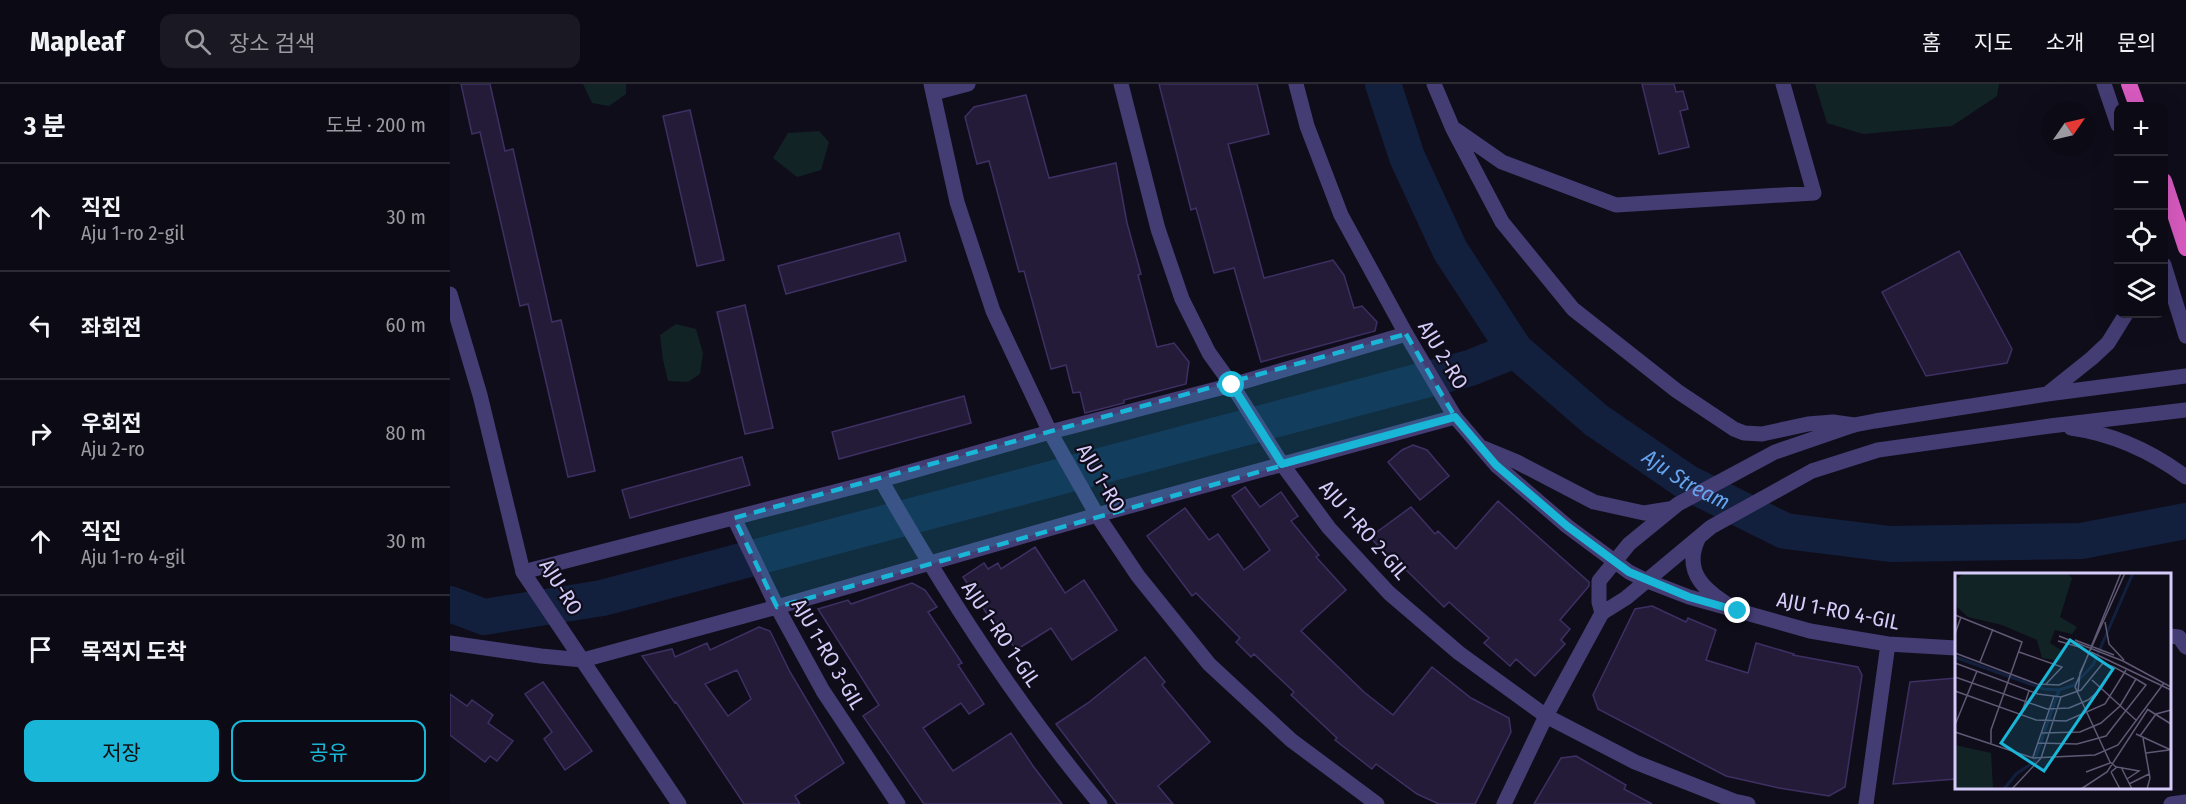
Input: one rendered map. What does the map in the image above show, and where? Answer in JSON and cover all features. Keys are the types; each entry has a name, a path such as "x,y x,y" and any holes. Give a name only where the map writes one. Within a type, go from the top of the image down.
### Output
{"highway":[{"path":"2129,84 2136,102"},
{"path":"2168,195 2186,248"}],"street":[{"path":"932,89 968,84"},
{"name":"AJU 1-RO 2-GIL","path":"1121,84 1158,228 1182,299 1209,353 1282,464 1329,528 1389,593 1459,653 1546,716 1635,762 1734,801 1748,804"},
{"name":"AJU 2-RO","path":"1296,84 1307,126 1341,215 1406,334 1455,417 1496,465 1567,526 1629,572 1645,580"},
{"path":"1434,84 1453,129 1502,222 1572,309 1677,391 1734,429 1744,433 1762,434 1808,424 1833,422 1854,425"},
{"path":"1453,129 1502,162 1616,205 1814,193 1783,84"},
{"path":"2104,84 2114,113"},
{"name":"AJU 1-RO","path":"932,89 957,202 993,311 1050,432 1097,515 1138,576 1209,664 1291,740 1377,804"},
{"path":"2168,280 2186,336"},
{"name":"AJU-RO","path":"450,294 480,395 523,572 680,804"},
{"path":"2047,394 2108,343 2124,318"},
{"path":"523,572 881,480 1050,432 1232,385 1406,334"},
{"path":"1602,613 1599,602 1599,581 1629,544 1675,506 1775,452 1854,425 2047,394 2186,376"},
{"path":"1504,804 1546,716 1602,613 1626,598 1705,531 1812,471 1878,450 2186,410"},
{"path":"450,643 582,660 1455,417"},
{"path":"2050,426 2087,430 2141,448 2183,475"},
{"path":"1478,446 1517,462 1594,502 1644,513 1675,506"},
{"name":"AJU 1-RO 1-GIL","path":"881,480 928,563 997,667 1065,762 1100,804"},
{"name":"AJU 1-RO 3-GIL","path":"734,518 777,607 823,691 898,804"},
{"path":"1705,531 1694,546 1695,575 1717,599 1738,611"},
{"name":"AJU 1-RO 4-GIL","path":"1645,580 1689,597 1810,631 1888,644 1955,648"},
{"path":"2171,636 2179,637 2186,647"},
{"path":"1866,804 1888,644"},
{"path":"2171,804 2186,802"}],"highlighted area":[{"path":"1406,334 1455,417 777,607 734,518"}],"shaded area":[{"path":"583,84 626,84 626,94 609,106 592,103"},
{"path":"1815,84 1999,84 1997,96 1952,126 1863,134 1827,123"},
{"path":"819,131 829,142 821,170 797,177 773,158 788,133"},
{"path":"676,324 696,329 703,353 700,374 688,382 668,381 663,360 660,335"}],"building":[{"path":"461,84 490,84 505,151 513,149 552,322 561,320 595,471 568,477 528,304 520,306 480,132 472,134"},
{"path":"1159,84 1257,84 1269,134 1228,144 1264,278 1333,260 1344,275 1354,308 1362,306 1377,322 1375,331 1261,362 1234,268 1214,273 1196,208 1191,210"},
{"path":"1642,84 1674,84 1676,92 1683,91 1688,109 1680,111 1689,147 1659,154"},
{"path":"1026,95 1049,178 1116,163 1127,223 1141,274 1138,275 1157,347 1174,343 1189,362 1186,384 1085,413 1080,392 1073,393 1066,365 1051,369 1024,271 1019,272 989,161 977,164 965,117 974,107"},
{"path":"690,110 724,260 697,266 663,116"},
{"path":"899,233 906,261 786,294 778,266"},
{"path":"1959,251 2012,349 2007,363 1926,376 1882,292"},
{"path":"745,305 773,428 745,434 717,312"},
{"path":"964,396 971,423 839,459 832,432"},
{"path":"1413,445 1427,450 1449,476 1420,500 1388,462 1402,450"},
{"path":"742,457 750,485 630,518 622,490"},
{"path":"1245,487 1260,507 1281,492 1298,516 1291,521 1319,555 1316,557 1346,590 1301,631 1364,692 1393,715 1432,667 1471,698 1509,718 1511,732 1475,804 1439,804 1417,794 1376,764 1372,769 1335,740 1337,738 1291,695 1294,692 1254,654 1251,657 1236,642 1240,638 1196,593 1192,596 1147,536 1185,508 1209,540 1218,534 1244,570 1270,550 1232,496"},
{"path":"1498,501 1589,582 1589,586 1560,620 1570,629 1561,640 1565,644 1535,676 1516,659 1510,666 1484,643 1489,638 1449,602 1444,607 1401,565 1398,568 1370,537 1411,507 1435,534 1438,531 1456,549"},
{"path":"1035,547 1065,593 1084,580 1117,630 1072,660 1051,628 1016,650 998,622 994,625 963,577 984,563 988,569 998,563 1001,569"},
{"path":"912,583 925,590 937,607 928,612 962,663 958,665 984,704 969,714 961,703 923,728 953,771 1011,733 1062,804 924,804 863,716 879,705 818,609 848,600 851,604"},
{"path":"1652,606 1686,622 1688,618 1716,630 1706,660 1748,673 1756,643 1793,655 1858,667 1862,675 1845,787 1829,796 1726,776 1598,709 1593,695 1635,609"},
{"path":"759,627 770,631 790,672 844,763 795,796 800,804 744,804 676,702 642,656 672,649 675,657 707,643 710,650","holes":["737,670 751,699 728,716 705,684"]},
{"path":"1145,657 1165,682 1162,685 1210,742 1158,786 1173,804 1117,804 1056,724 1088,703"},
{"path":"1955,678 1955,779 1893,784 1910,682"},
{"path":"543,682 592,751 565,770 544,739 552,732 525,694"},
{"path":"450,694 467,706 472,700 493,715 488,723 513,741 497,761 490,756 485,762 450,735"},
{"path":"1576,756 1626,785 1624,789 1652,804 1534,804 1561,758"}],"waterway":[{"name":"Aju Stream","path":"1383,84 1407,157 1450,250 1515,350 1596,420 1688,483 1785,531 1890,544 2081,541 2186,521"},
{"path":"450,604 484,617 602,598 1470,368 1515,350"}],"route":[{"path":"1232,385 1282,464 1455,417 1496,465 1567,526 1629,572 1689,597 1738,611"}]}
